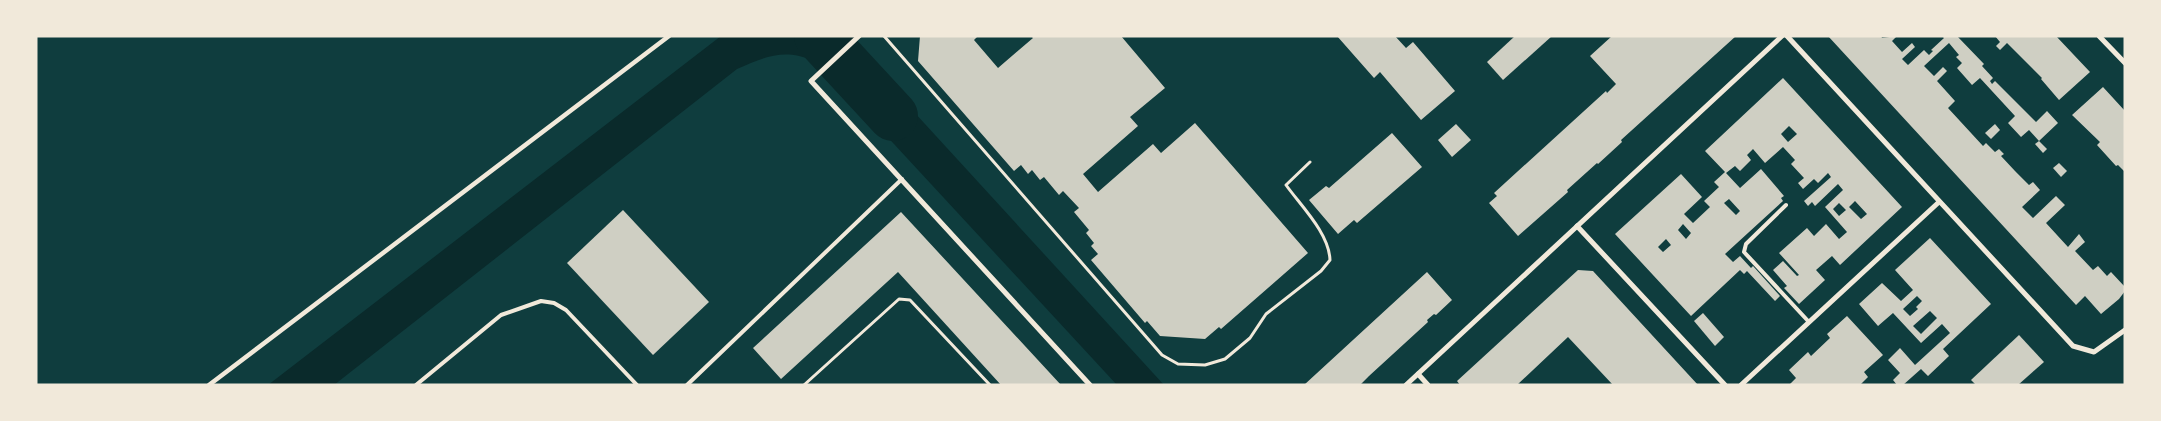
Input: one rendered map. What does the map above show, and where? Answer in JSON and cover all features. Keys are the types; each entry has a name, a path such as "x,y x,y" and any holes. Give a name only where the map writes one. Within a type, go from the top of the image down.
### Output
{"street":[{"path":"209,385 669,36"},
{"path":"1406,385 1782,36"},
{"path":"1787,36 2073,346 2094,352 2125,330"},
{"path":"2099,36 2125,64"},
{"path":"857,38 810,81 1090,385"},
{"path":"1741,385 1939,202"},
{"path":"1577,226 1725,385"},
{"path":"1418,374 1428,385"}],"lane":[{"path":"687,385 902,179"},
{"path":"1786,205 1746,244 1744,252 1809,322"},
{"path":"416,385 501,315 541,301 554,303 566,310 637,385"}],"path":[{"path":"884,36 1162,355 1178,364 1205,365 1225,359 1250,338 1266,314 1321,271 1330,260 1329,250 1317,227 1286,185 1310,162"},
{"path":"804,385 899,299 910,300 990,385"}],"water":[{"path":"721,36 841,36 814,61 793,55 774,56 737,69 334,385 268,385"},
{"path":"859,52 1164,385 1117,385 832,77"}],"building":[{"path":"920,36 978,36 974,40 998,68 1033,38 1031,36 1121,36 1165,88 1130,117 1138,126 1083,174 1098,192 1153,144 1161,153 1195,123 1308,253 1221,329 1219,327 1205,339 1160,336 1147,321 1145,323 1091,260 1098,254 1091,246 1094,243 1086,233 1089,230 1074,212 1079,208 1063,191 1059,195 1044,177 1040,180 1032,170 1028,174 1021,165 1014,171 918,61"},
{"path":"1337,36 1395,36 1406,48 1413,42 1455,91 1421,120 1380,72 1374,78"},
{"path":"1515,36 1552,36 1503,80 1487,62"},
{"path":"1612,36 1736,36 1518,236 1489,203 1497,196 1494,193 1616,84 1590,56"},
{"path":"1828,36 1881,36 1882,38 1897,36 1892,41 1902,52 1912,43 1915,47 1902,59 1908,65 1924,50 1929,55 1933,51 1931,50 1944,38 1942,36 1957,36 1984,64 1982,66 1993,78 1990,81 1992,84 1995,81 2036,122 2047,111 2058,123 2039,141 2029,130 2021,137 2008,123 2015,116 1980,78 1972,85 1957,68 1962,63 1956,57 1959,55 1949,43 1924,66 1934,76 1943,67 1947,71 1937,81 1955,101 1948,108 1983,146 1986,143 1995,152 1999,149 2004,154 2001,156 2029,185 2033,182 2040,190 2022,207 2033,218 2056,196 2065,205 2046,223 2068,247 2079,234 2085,242 2075,251 2093,270 2098,266 2107,276 2111,272 2125,287 2125,291 2119,299 2101,314 2085,296 2076,305"},
{"path":"1995,36 2056,36 2090,72 2059,100 2042,78 2007,43 2000,50 1996,46 2000,42"},
{"path":"1783,78 1902,207 1840,265 1832,256 1816,270 1825,280 1799,304 1784,288 1787,286 1773,270 1783,261 1797,276 1799,275 1779,253 1807,228 1814,236 1826,224 1839,239 1847,232 1825,207 1843,190 1838,184 1815,206 1812,202 1808,206 1804,201 1831,177 1828,173 1818,183 1814,179 1803,189 1798,183 1804,178 1791,164 1795,160 1783,147 1765,163 1753,149 1747,155 1751,160 1740,171 1735,166 1726,173 1740,188 1761,169 1784,196 1781,198 1783,201 1725,254 1733,262 1740,256 1751,268 1753,266 1780,296 1775,301 1747,271 1744,274 1740,270 1691,316 1615,234 1681,174 1702,197 1684,214 1693,223 1710,207 1704,201 1719,187 1714,182 1725,172 1705,151","holes":["1789,126 1797,134 1788,142 1781,134","1729,199 1740,211 1736,215 1724,203","1855,201 1867,214 1861,219 1849,207","1839,203 1846,210 1839,216 1833,209","1683,224 1691,233 1686,239 1678,230","1666,239 1671,245 1663,252 1658,247"]},
{"path":"2103,87 2125,111 2125,172 2118,165 2116,166 2097,145 2100,142 2072,115"},
{"path":"1456,124 1471,140 1452,157 1438,140"},
{"path":"1995,124 2000,130 1991,139 1985,133"},
{"path":"1392,133 1422,167 1357,223 1354,220 1338,234 1309,200 1326,186 1329,188"},
{"path":"2039,141 2047,149 2043,153 2035,144"},
{"path":"2059,163 2067,171 2061,177 2053,168"},
{"path":"623,210 709,302 653,355 567,263"},
{"path":"901,212 1061,385 1001,385 898,272 781,379 753,348"},
{"path":"1930,238 1991,304 1943,349 1949,356 1928,376 1921,369 1903,385 1897,385 1893,380 1900,373 1888,360 1900,348 1915,365 1950,333 1942,324 1921,343 1893,313 1878,326 1859,304 1882,283 1901,301 1913,290 1895,270","holes":["1917,296 1922,301 1916,307 1918,309 1910,316 1903,309","1930,311 1937,318 1921,334 1913,326"]},
{"path":"1578,270 1593,271 1698,385 1613,385 1568,337 1517,385 1460,385 1457,381"},
{"path":"1427,272 1452,300 1436,315 1434,314 1427,320 1428,322 1360,385 1304,385"},
{"path":"1703,313 1724,337 1715,346 1694,321"},
{"path":"1847,316 1883,355 1864,372 1868,377 1860,385 1789,385 1796,378 1789,370 1808,352 1811,356 1830,338 1827,334"},
{"path":"2019,335 2044,362 2018,385 1976,385 1971,380"}],"waterway":[{"path":"819,36 893,116"}]}
